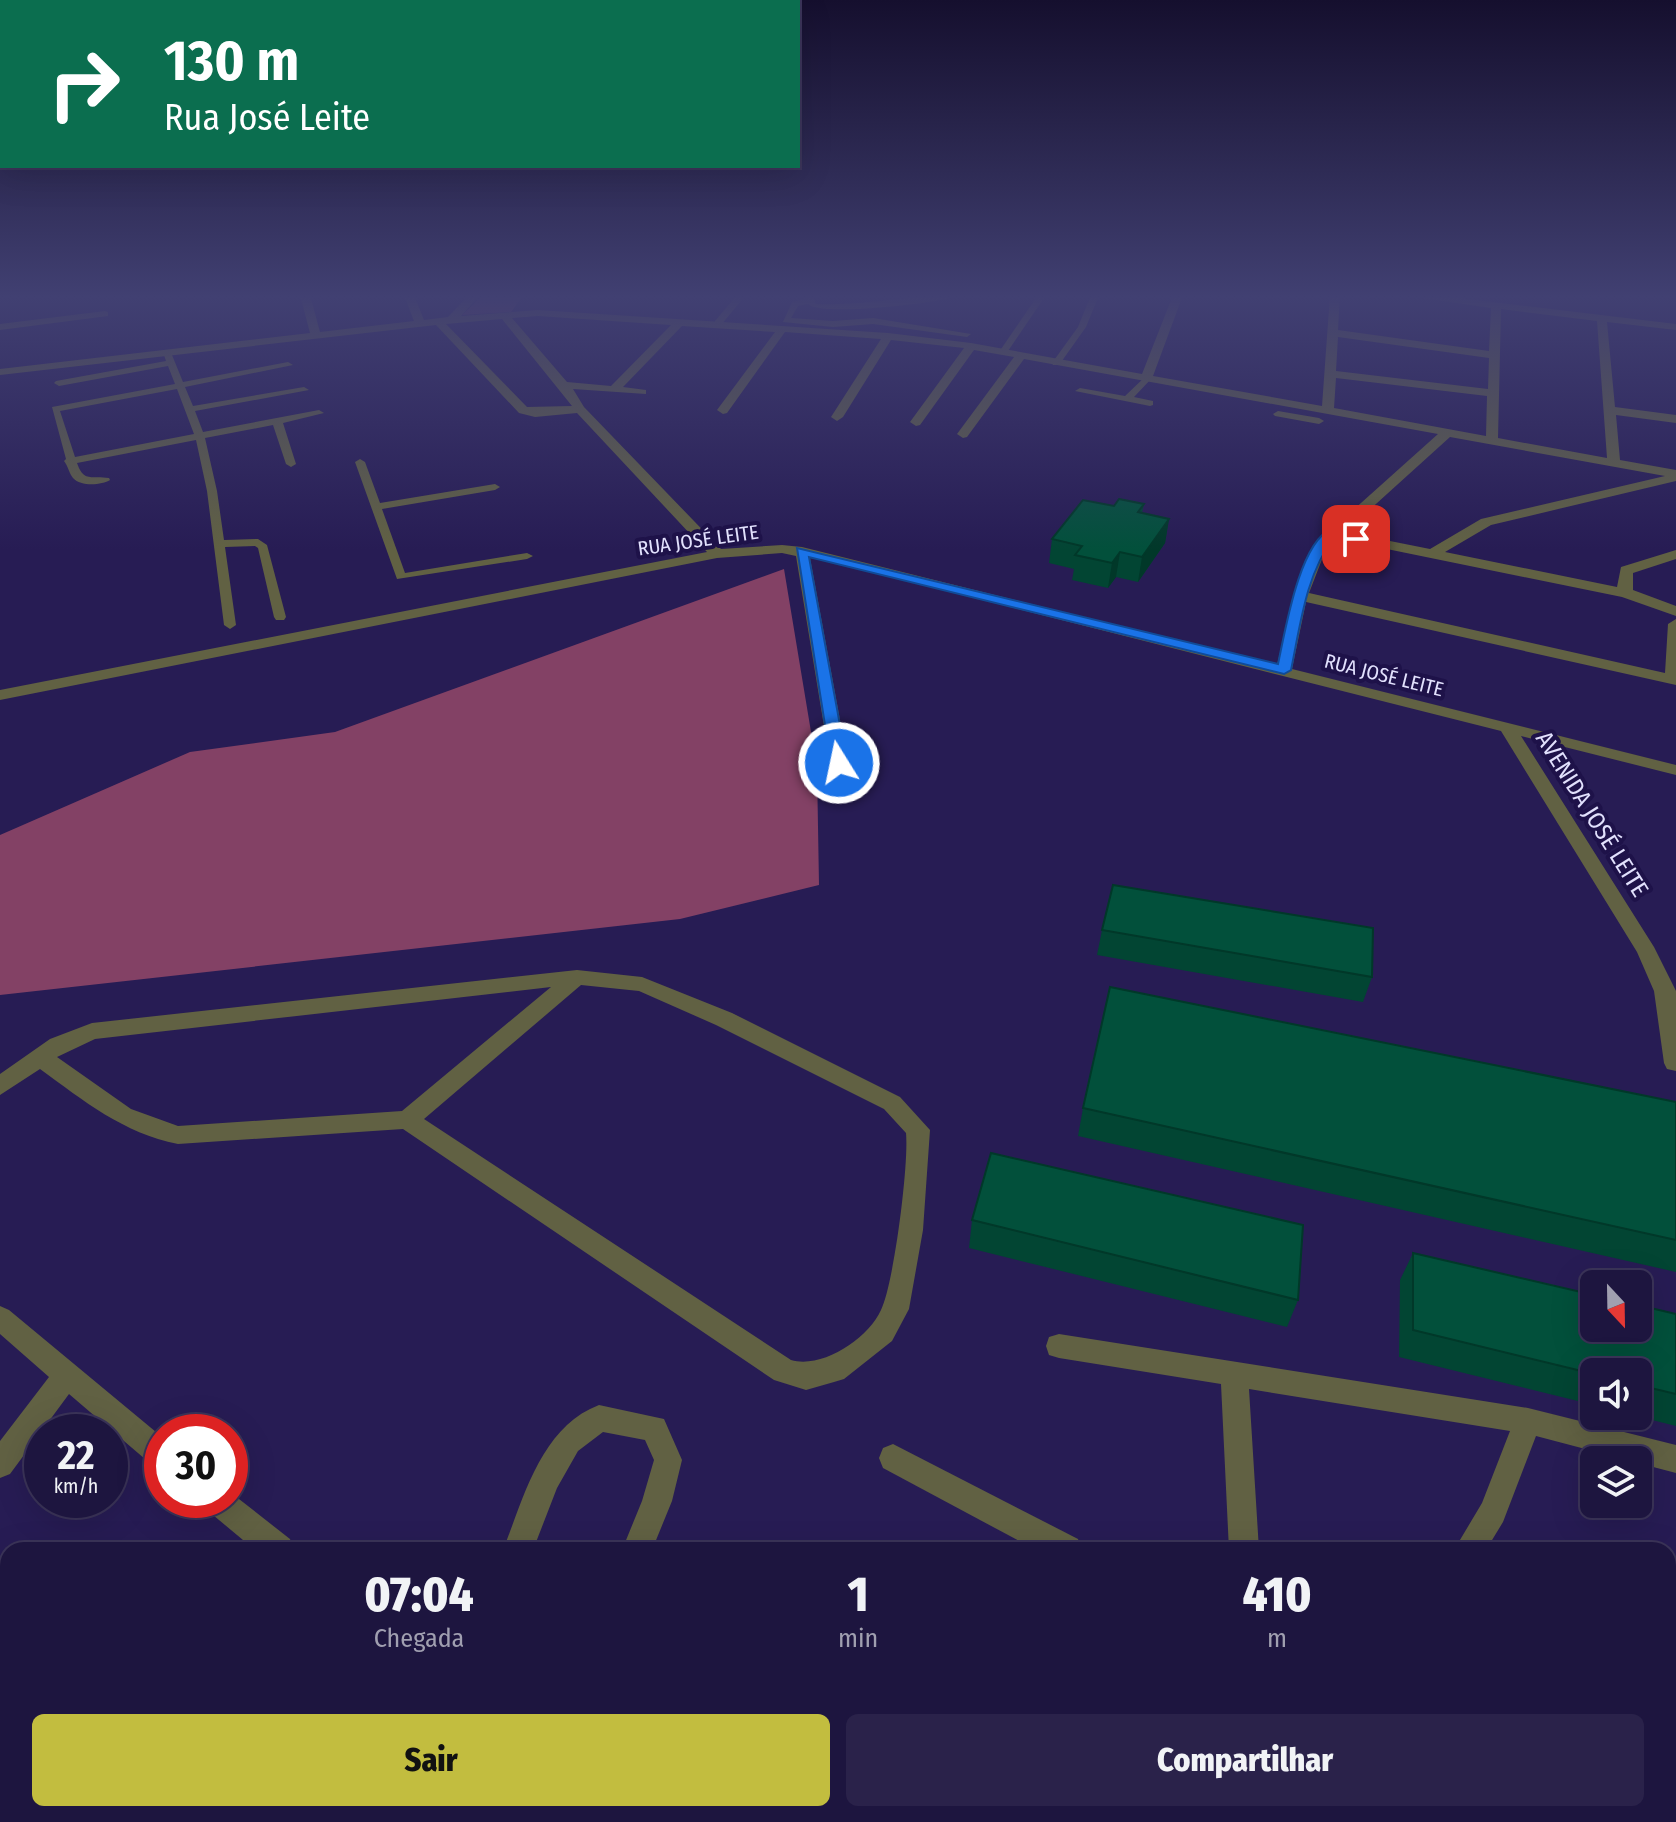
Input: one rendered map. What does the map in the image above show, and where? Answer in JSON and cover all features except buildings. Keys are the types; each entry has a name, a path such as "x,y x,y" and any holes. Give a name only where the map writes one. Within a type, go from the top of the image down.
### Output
{"street":[{"path":"494,380 523,410 535,413 580,409"},
{"path":"560,380 580,409 717,554"},
{"path":"613,390 623,380"},
{"path":"723,410 745,380"},
{"path":"837,417 860,380"},
{"path":"916,422 943,380"},
{"path":"963,434 1003,380"},
{"path":"1151,380 1296,411 1492,440 1676,476"},
{"path":"1324,416 1330,380"},
{"path":"1381,380 1490,393"},
{"path":"1491,380 1492,440"},
{"path":"1606,380 1614,463"},
{"path":"564,385 642,392"},
{"path":"1608,410 1676,419"},
{"path":"1284,670 1309,568 1331,533 1447,433"},
{"path":"1430,555 1486,522 1676,476"},
{"path":"1331,533 1626,593 1676,611"},
{"name":"RUA JOSÉ LEITE","path":"0,695 717,554 763,549 802,551 1676,770"},
{"path":"802,551 839,763"},
{"path":"1626,593 1623,581 1626,570 1676,554"},
{"path":"1300,596 1675,680 1676,624"},
{"name":"AVENIDA JOSÉ LEITE","path":"1507,727 1647,952 1665,991 1675,1063"},
{"path":"407,1120 577,977"},
{"path":"0,1086 58,1045 92,1031 577,977 642,984 724,1019 892,1103 909,1118 918,1130 919,1159 896,1309 883,1333 834,1370 806,1377 784,1371 407,1120 160,1133 137,1124 41,1058"},
{"path":"0,1318 144,1440"},
{"path":"1059,1346 1528,1421 1676,1459"},
{"path":"1234,1375 1244,1542"},
{"path":"0,1464 66,1376"},
{"path":"521,1542 546,1480 568,1441 599,1418 654,1428 668,1460 657,1501 640,1542"},
{"path":"1474,1542 1493,1512 1528,1421"},
{"path":"893,1458 1052,1542"},
{"path":"239,1518 269,1542"}],"lane":[{"path":"59,383 73,380"},
{"path":"178,380 200,436 230,625"},
{"path":"105,480 79,479 69,461 55,409 207,380"},
{"path":"1127,399 1145,380"},
{"path":"189,409 304,390"},
{"path":"1080,391 1150,403"},
{"path":"1278,414 1296,411"},
{"path":"69,461 319,413"},
{"path":"277,421 291,464"},
{"path":"360,462 401,577 405,579 527,556"},
{"path":"377,507 495,487"},
{"path":"218,544 258,542 263,547 280,617"}],"shaded area":[{"path":"784,569 817,768 819,885 680,919 0,995 0,835 190,752 335,732"}],"route":[{"path":"839,763 802,551 1284,670 1300,596 1320,547 1331,533 1356,539"}]}
